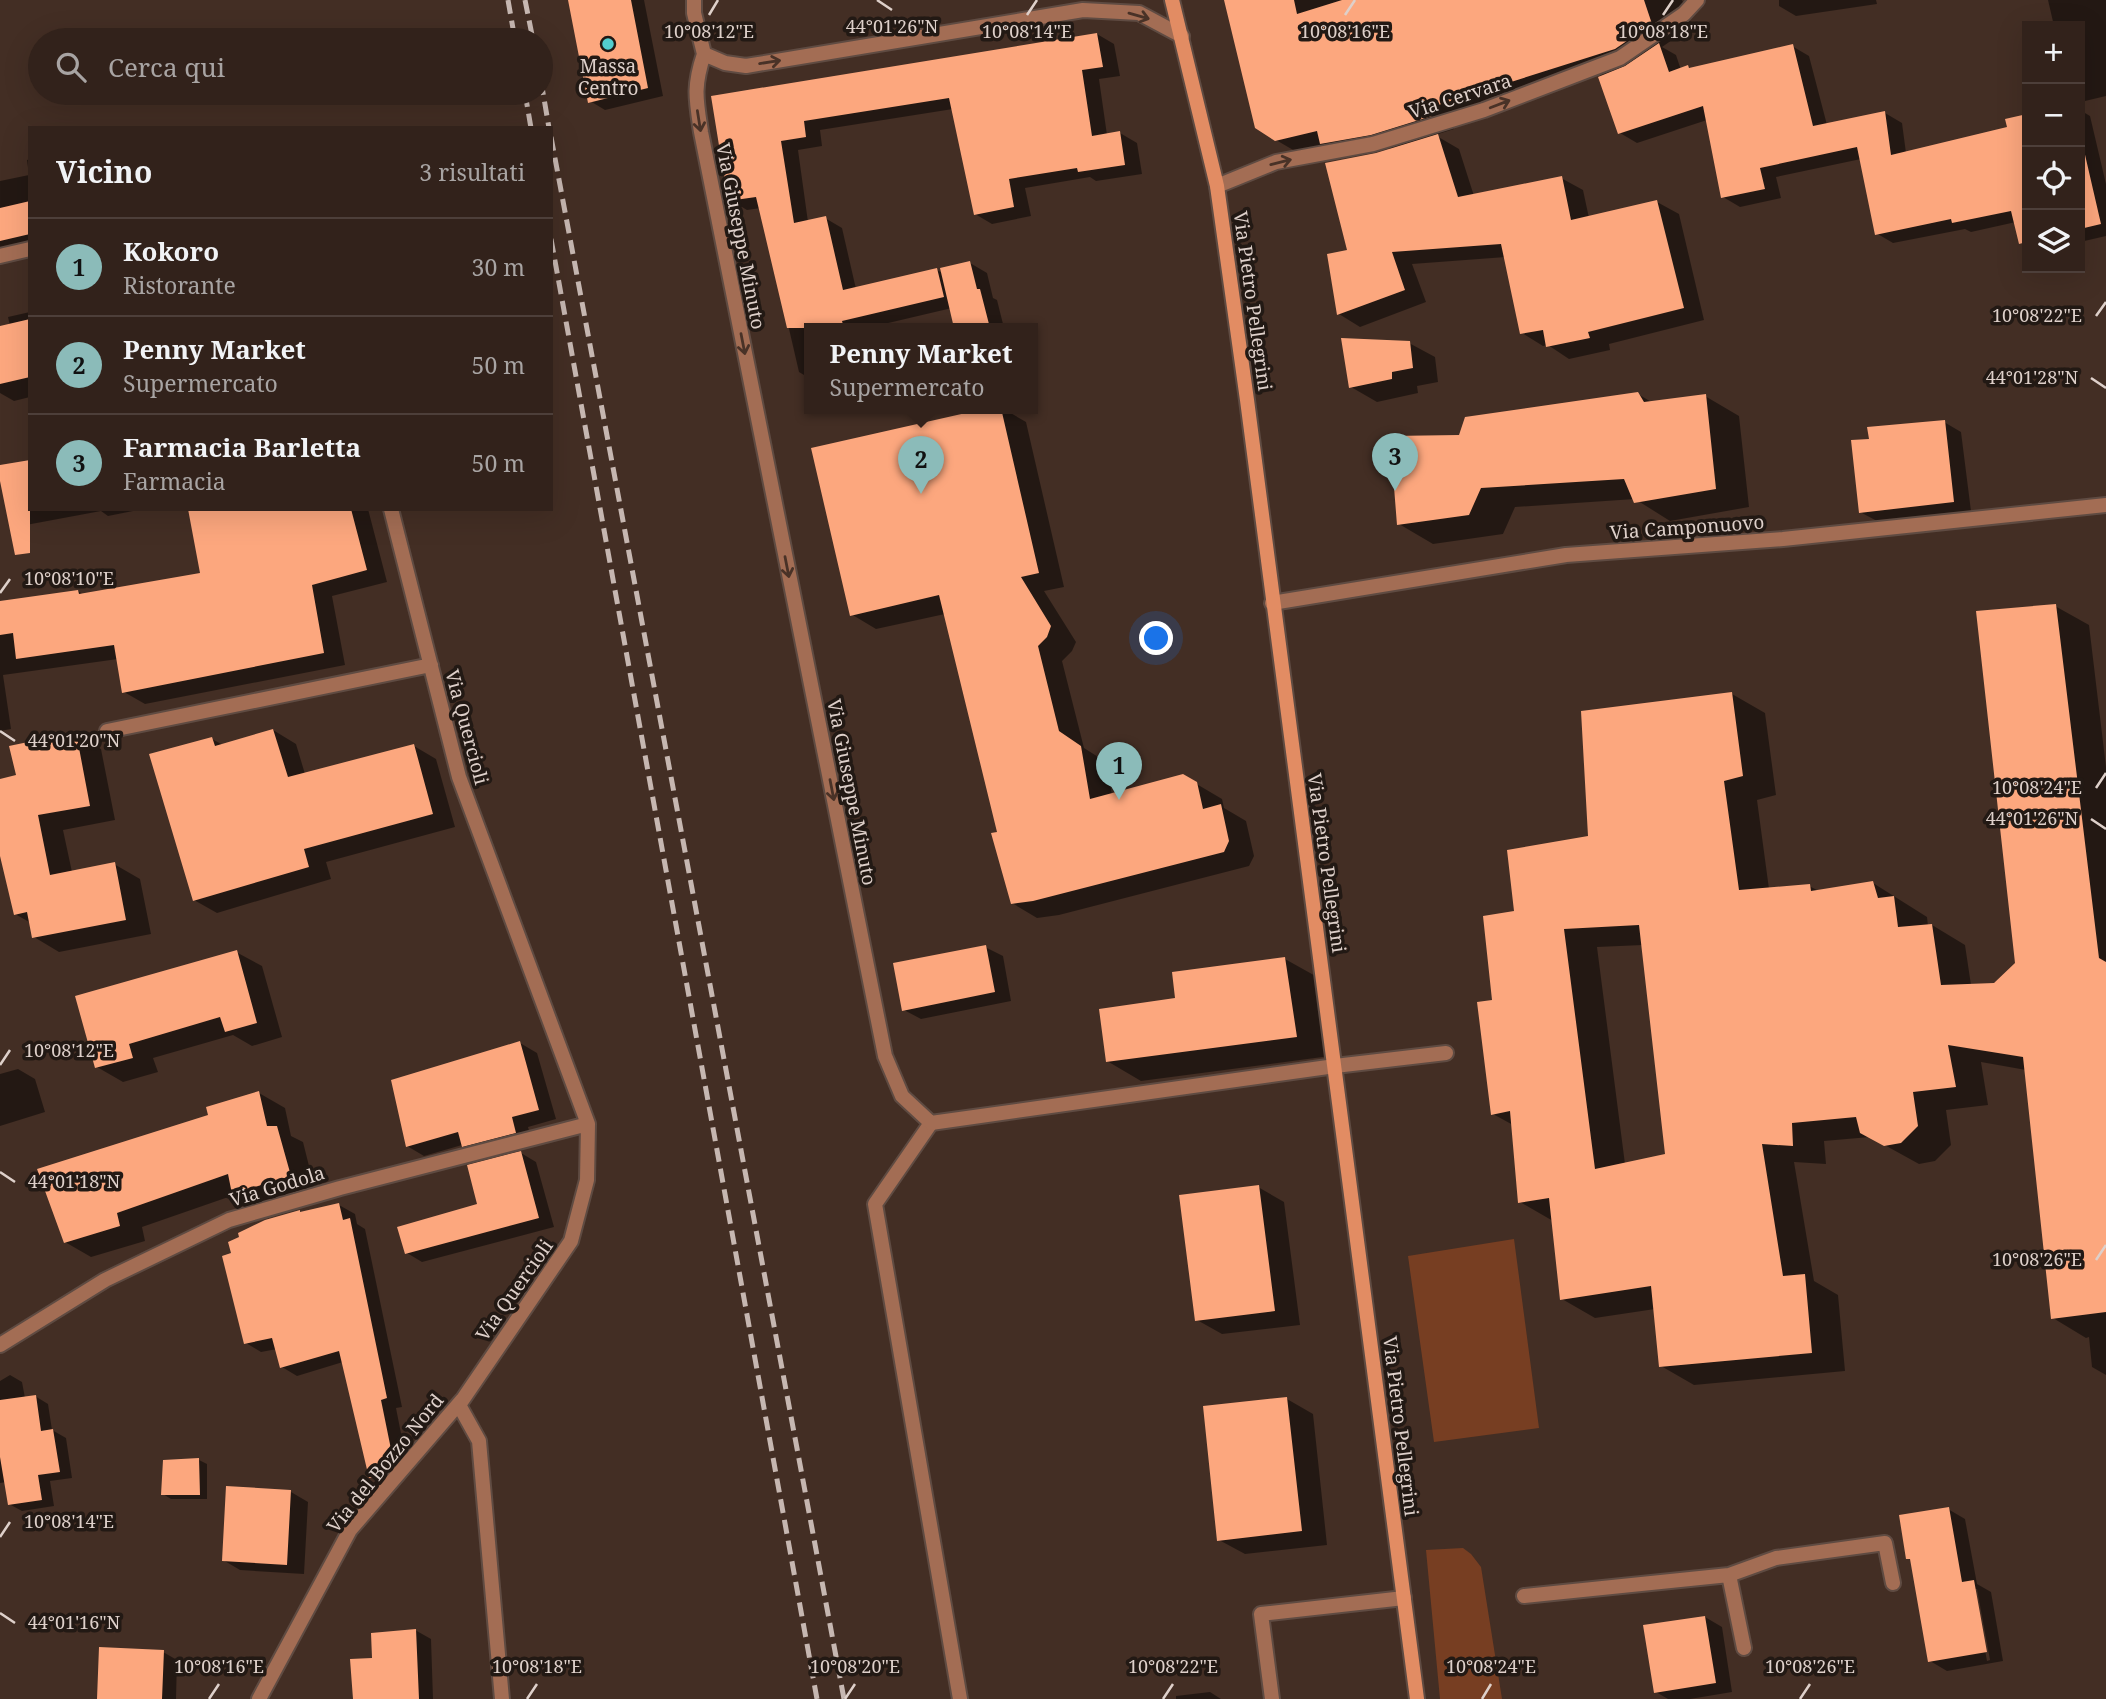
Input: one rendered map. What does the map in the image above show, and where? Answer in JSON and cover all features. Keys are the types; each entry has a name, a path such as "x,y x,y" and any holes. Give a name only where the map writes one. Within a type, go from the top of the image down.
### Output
{"main road":[{"name":"Via Pietro Pellegrini","path":"1171,0 1217,186 1246,387 1272,603 1417,1699"}],"street":[{"path":"695,0 694,13 704,54 725,63 746,66 1083,10 1139,13 1182,36"},
{"name":"Via Cervara","path":"1217,186 1276,162 1373,144 1484,110 1620,58 1684,14 1697,0"},
{"name":"Via Giuseppe Minuto","path":"704,54 696,79 695,94 701,132 885,1056 902,1096 931,1123"},
{"path":"0,256 28,249"},
{"name":"Via Camponuovo","path":"1272,603 1566,555 1783,540 2106,505"},
{"name":"Via Quercioli","path":"392,511 459,777 588,1124 587,1180 571,1241 462,1400"},
{"name":"Via Quercioli","path":"107,731 431,666"},
{"path":"960,1699 875,1204 931,1123 1446,1052"},
{"name":"Via Godola","path":"0,1345 105,1279 229,1220 340,1188 588,1124"},
{"path":"462,1400 459,1405 479,1441 502,1699"},
{"name":"Via del Bozzo Nord","path":"259,1699 350,1530 462,1400"},
{"path":"1524,1596 1729,1575 1776,1558 1885,1543 1893,1583"},
{"path":"1729,1575 1744,1648"},
{"path":"1272,1699 1261,1614 1404,1598"}],"shaded area":[{"path":"1514,1239 1539,1428 1434,1442 1408,1256"},
{"path":"1463,1548 1481,1567 1502,1699 1440,1699 1426,1550"}],"building":[{"name":"Massa Centro","path":"568,0 631,0 648,88 588,103"},
{"path":"1224,0 1294,0 1297,14 1342,0 1644,0 1652,24 1615,49 1429,108 1432,116 1371,135 1320,144 1317,131 1275,141 1255,128"},
{"path":"1097,33 1103,67 1082,70 1092,136 1120,131 1125,165 1078,172 1077,168 1009,179 1014,207 974,215 949,98 804,121 806,137 781,141 794,223 826,216 843,290 937,268 944,297 843,323 804,323 804,328 787,328 756,197 728,201 711,96"},
{"path":"1659,43 1669,72 1688,65 1689,68 1793,44 1813,126 1885,111 1891,155 2007,127 2005,119 2022,115 2022,243 2019,244 2011,211 1952,223 1951,219 1875,235 1857,147 1760,168 1765,189 1721,198 1703,106 1618,134 1598,77 1625,66"},
{"path":"1438,134 1458,197 1562,176 1571,220 1657,200 1684,308 1588,332 1590,338 1546,347 1543,330 1520,334 1501,244 1392,252 1405,290 1337,315 1327,254 1347,250 1325,163 1376,153"},
{"path":"2085,155 2101,224 2085,228"},
{"path":"28,201 28,234 0,241 0,208"},
{"path":"970,261 989,323 953,323 940,268"},
{"path":"28,319 28,377 0,384 0,326"},
{"path":"1341,338 1410,341 1413,368 1392,372 1392,379 1349,388"},
{"path":"1638,392 1644,402 1706,394 1716,489 1634,503 1624,479 1481,488 1469,515 1397,525 1390,436 1459,435 1465,417"},
{"path":"961,414 1002,414 1039,573 1021,577 1051,626 1047,637 1038,646 1059,731 1081,746 1090,799 1183,774 1197,782 1203,809 1221,804 1229,841 1224,852 1033,901 1011,904 991,833 997,832 939,595 850,616 811,448"},
{"path":"1945,420 1954,502 1859,513 1851,440 1869,439 1867,427"},
{"path":"28,460 30,553 15,555 0,481 0,465"},
{"path":"188,511 352,511 367,570 312,585 324,653 122,693 114,645 16,659 13,633 0,635 0,601 78,590 79,594 200,573"},
{"path":"2056,604 2099,958 2106,962 2106,1312 2051,1319 2023,1057 1948,1045 1956,1087 1913,1092 1918,1126 1901,1143 1884,1146 1860,1133 1856,1117 1792,1123 1793,1146 1762,1144 1783,1276 1805,1274 1812,1353 1659,1367 1651,1286 1560,1300 1549,1198 1518,1203 1510,1111 1491,1115 1477,1002 1492,1000 1483,916 1514,911 1507,850 1588,836 1581,711 1732,692 1743,776 1724,781 1739,890 1810,884 1811,891 1873,881 1878,898 1894,896 1898,927 1932,924 1941,985 1994,983 2015,963 1976,611","holes":["1639,925 1665,1154 1595,1169 1564,929"]},
{"path":"273,729 288,777 414,744 433,814 304,849 309,867 193,901 149,754 212,737 215,746"},
{"path":"76,732 90,806 38,815 50,875 115,862 126,920 32,938 27,912 14,915 0,856 0,779 16,775 9,746"},
{"path":"986,945 995,992 902,1011 893,963"},
{"path":"237,950 257,1023 225,1032 220,1017 129,1044 133,1058 95,1068 75,996"},
{"path":"1285,957 1297,1037 1106,1062 1099,1009 1175,998 1172,972"},
{"path":"520,1041 539,1110 512,1117 516,1133 462,1147 458,1132 406,1147 391,1080"},
{"path":"259,1091 267,1126 277,1126 291,1176 232,1194 228,1174 117,1213 120,1226 64,1243 37,1169 208,1115 206,1107"},
{"path":"521,1151 539,1218 405,1254 397,1227 477,1204 467,1165"},
{"path":"1259,1185 1275,1311 1195,1321 1179,1195"},
{"path":"339,1203 343,1220 350,1218 387,1398 381,1400 394,1464 386,1474 369,1478 339,1351 280,1368 272,1338 244,1344 222,1256 231,1253 228,1242 239,1237 238,1233 265,1220"},
{"path":"36,1395 41,1431 53,1429 60,1472 38,1475 42,1500 8,1505 0,1457 0,1400"},
{"path":"1287,1397 1302,1531 1217,1541 1203,1406"},
{"path":"199,1458 200,1495 161,1495 163,1460"},
{"path":"226,1486 291,1490 287,1565 222,1561"},
{"path":"1949,1507 1962,1582 1974,1580 1987,1652 1928,1662 1910,1559 1906,1559 1899,1515"},
{"path":"1705,1616 1716,1683 1654,1693 1643,1625"},
{"path":"416,1629 419,1699 353,1699 350,1659 372,1658 371,1633"},
{"path":"99,1647 164,1650 162,1699 97,1699"}],"railway":[{"path":"508,0 513,28"},
{"path":"525,0 531,28"},
{"path":"527,105 531,126"},
{"path":"545,105 549,126"},
{"path":"553,148 844,1699"},
{"path":"553,250 817,1699"}],"place":[{"name":"Massa Centro","path":"608,44"},
{"name":"Farmacia Barletta","path":"1395,491"},
{"name":"Penny Market","path":"921,494"},
{"name":"Kokoro","path":"1119,800"}]}
